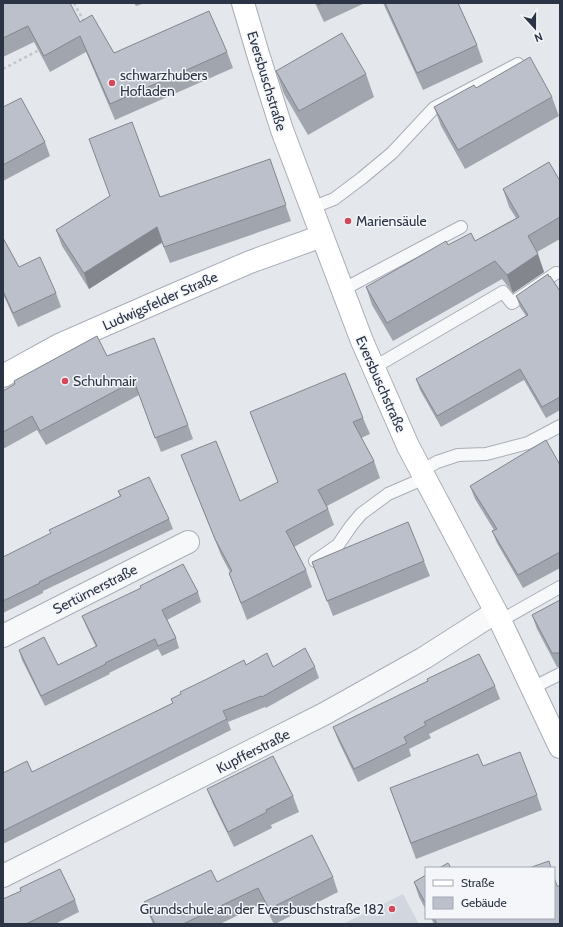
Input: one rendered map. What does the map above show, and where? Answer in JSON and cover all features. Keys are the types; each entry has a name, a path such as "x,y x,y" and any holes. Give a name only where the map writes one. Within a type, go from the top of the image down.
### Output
{"main road":[{"name":"Eversbuschstraße","path":"243,3 282,130 373,368 408,446 498,616 560,747"},
{"name":"Ludwigsfelder Straße","path":"3,376 59,345 250,262 322,236"}],"street":[{"name":"Sertürnerstraße","path":"3,636 188,542"},
{"name":"Kupfferstraße","path":"3,876 324,714 498,616"}],"lane":[{"path":"311,208 334,199 392,154 434,108 518,64"},
{"path":"342,290 461,227"},
{"path":"373,368 503,292 512,303 556,273"},
{"path":"315,562 338,545 350,526 361,514 388,494 423,474 437,462 458,455 486,454 528,443 560,426"},
{"path":"498,616 560,587"},
{"path":"532,688 560,674"}],"path":[{"path":"74,3 86,26"},
{"path":"3,69 44,47"}],"shaded area":[{"name":"Grundschule an der Eversbuschstraße 182","path":"403,894 419,924 343,924"}],"building":[{"path":"3,3 70,3 80,22 92,15 114,53 209,11 227,52 110,104 80,36 44,56 28,26 3,38"},
{"path":"385,3 458,3 477,45 417,73"},
{"path":"342,33 366,74 299,111 276,71"},
{"path":"530,57 552,97 458,150 434,107 474,85 476,88"},
{"path":"21,98 45,142 3,165 3,107"},
{"path":"132,122 160,197 270,159 286,205 164,247 157,227 84,273 56,230 110,196 89,139"},
{"path":"549,162 560,181 560,217 528,236 538,254 507,275 495,261 387,323 366,287 446,241 448,245 471,233 475,241 519,217 503,189"},
{"path":"3,238 19,267 40,257 56,293 13,313 3,291"},
{"path":"548,274 560,291 560,397 542,407 520,369 437,416 416,379 528,315 516,296"},
{"path":"97,336 107,356 154,338 188,425 155,438 134,381 40,431 32,416 3,432 3,391 15,384 14,381"},
{"path":"345,373 363,418 353,422 374,461 318,490 328,509 286,531 306,570 241,603 229,573 232,571 215,539 181,455 216,441 240,501 278,482 250,412"},
{"path":"546,440 560,465 560,552 518,575 492,531 497,529 470,486"},
{"path":"149,477 169,519 3,601 3,557 51,533 49,530 121,496 118,491"},
{"path":"408,522 424,561 327,601 312,562"},
{"path":"183,564 198,592 162,610 176,638 158,646 155,639 41,696 19,650 44,637 58,665 97,646 82,616 141,588 140,586"},
{"path":"560,600 560,652 552,653 532,615"},
{"path":"305,648 315,667 262,697 261,696 223,711 227,719 3,831 3,773 27,761 32,772 173,703 171,699 181,694 180,692 244,660 246,665 267,653 273,667"},
{"path":"479,654 495,686 424,722 426,725 404,737 407,743 354,769 333,727 428,681 427,679"},
{"path":"520,752 537,795 411,843 390,788 478,754 483,766"},
{"path":"273,756 293,796 266,810 267,812 228,832 207,789"},
{"path":"312,835 333,877 269,909 258,888 183,924 155,924 144,902 211,870 217,882"},
{"path":"549,861 551,867 532,867"},
{"path":"448,863 450,867 441,867"},
{"path":"60,869 75,900 26,924 3,924 3,899 21,891 20,888"},
{"path":"425,876 425,902 414,882"},
{"path":"555,880 557,886 560,886 560,924 437,924 434,919 555,919"}],"place":[{"name":"schwarzhubers Hofladen","path":"112,83"},
{"name":"Mariensäule","path":"348,221"},
{"name":"Schuhmair","path":"65,381"},
{"name":"Grundschule an der Eversbuschstraße 182","path":"392,909"}]}
